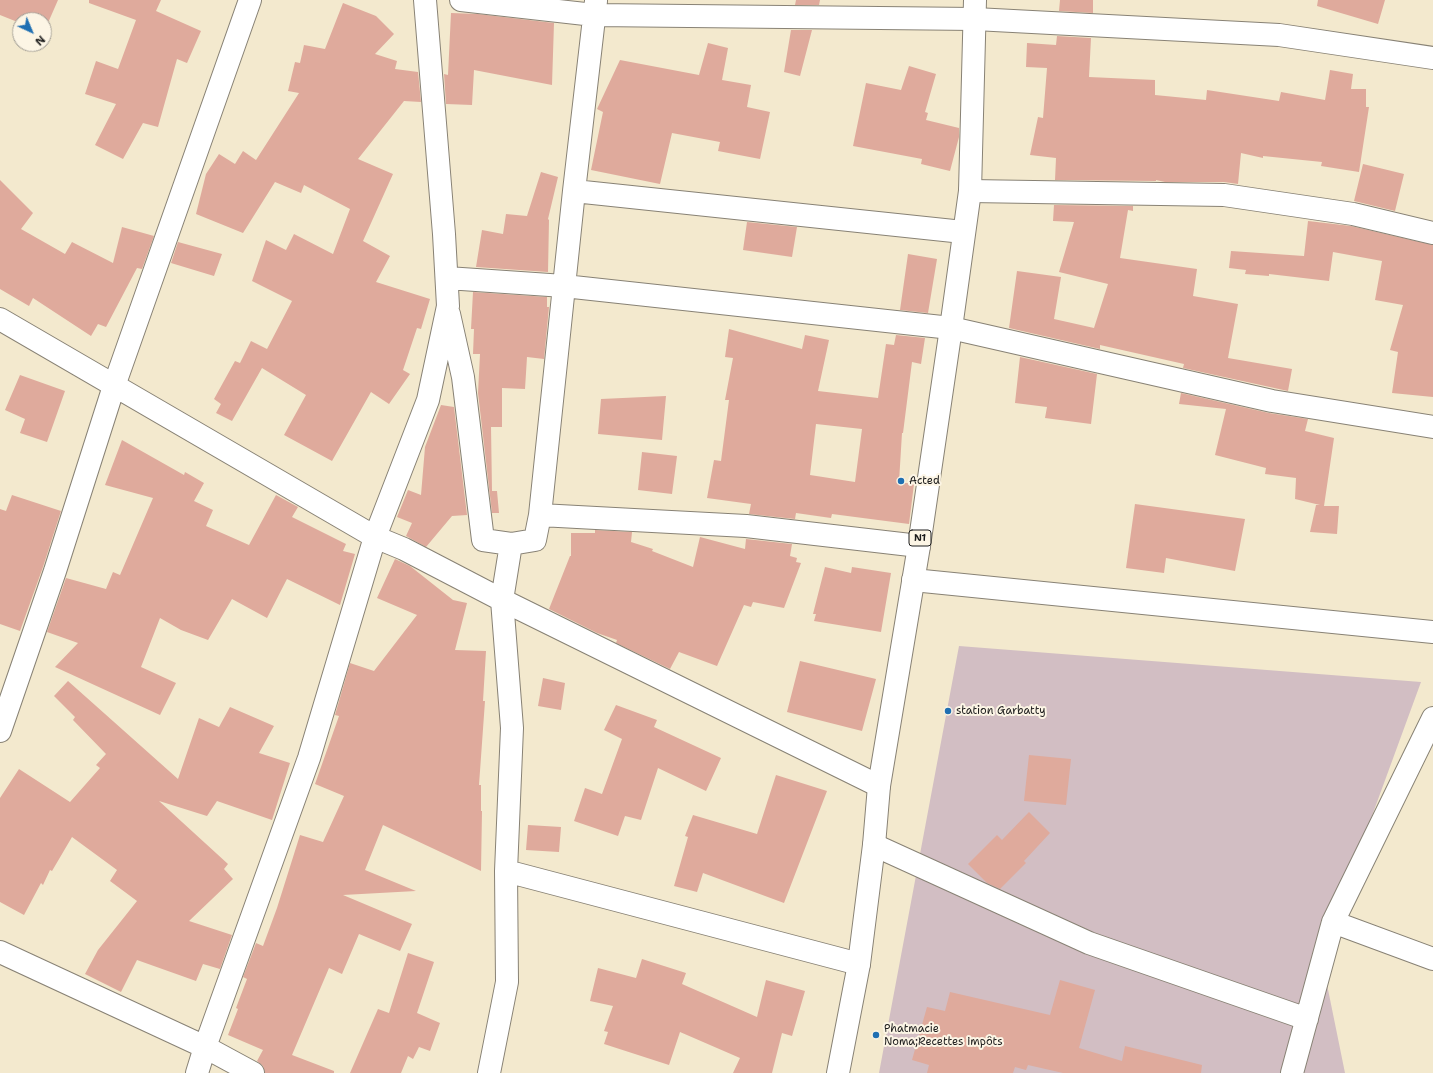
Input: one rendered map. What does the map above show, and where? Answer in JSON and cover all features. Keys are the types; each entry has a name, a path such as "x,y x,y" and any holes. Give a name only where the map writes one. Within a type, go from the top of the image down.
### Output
{"main road":[{"path":"0,731 55,571 114,386 250,0"},
{"path":"425,0 433,79 448,306 463,377 483,540 511,544 535,540 540,515 595,7"},
{"path":"462,0 595,7 975,9 1279,35 1433,58"},
{"name":"N1","path":"838,1073 859,964 874,844 879,786 919,546 970,191 975,9"},
{"path":"574,191 963,232"},
{"path":"970,191 1224,195 1353,214 1433,233"},
{"path":"447,278 564,286 951,328 1272,401 1433,427"},
{"path":"197,1073 309,758 375,537 428,400 448,306"},
{"path":"0,319 375,537 404,549 502,600 879,786"},
{"path":"540,515 746,526 919,546"},
{"path":"489,1073 507,982 506,872 512,728 502,600 511,544"},
{"path":"913,580 1433,632"},
{"path":"1292,1073 1333,922 1433,718"},
{"path":"874,844 1089,943 1307,1019"},
{"path":"506,872 859,964"},
{"path":"1333,922 1433,959"},
{"path":"0,952 205,1047 253,1073"}],"shaded area":[{"path":"959,646 1421,682 1321,955 1345,1073 879,1073"}],"building":[{"path":"0,0 58,0 52,14 52,12 12,12 12,20 0,15"},
{"path":"89,0 161,0 156,11 201,31 187,63 177,59 158,127 143,123 123,159 95,145 116,104 85,94 96,61 118,69 136,20 89,3"},
{"path":"796,0 820,0 819,5 795,5"},
{"path":"1060,0 1093,0 1093,13 1059,11"},
{"path":"1318,0 1385,0 1378,24 1317,6"},
{"path":"343,3 376,16 394,34 375,54 397,61 395,69 418,72 421,102 404,101 358,159 393,174 363,241 390,256 376,282 430,299 421,329 417,328 403,370 410,374 389,404 371,392 332,461 284,435 306,395 262,368 232,421 216,413 221,404 214,399 235,361 240,363 251,341 267,349 292,301 252,281 266,240 286,250 294,234 333,254 350,209 304,185 301,193 275,182 243,233 196,214 206,174 219,154 235,164 243,151 256,160 299,93 288,91 295,62 300,63 304,45 325,49"},
{"path":"451,13 478,14 554,23 552,85 474,70 472,105 446,104 444,74 448,75"},
{"path":"791,30 812,30 800,76 784,72"},
{"path":"1057,36 1091,38 1089,77 1155,80 1155,95 1206,100 1207,90 1279,101 1281,92 1325,100 1330,70 1353,74 1351,89 1366,89 1366,107 1369,107 1359,172 1321,166 1322,162 1263,156 1263,158 1241,153 1238,184 1224,182 1165,182 1156,180 1055,180 1056,158 1030,155 1038,117 1043,118 1047,68 1026,67 1027,43 1056,45"},
{"path":"708,43 728,48 722,80 751,85 747,107 770,112 760,159 718,151 720,142 672,133 660,184 591,170 603,112 597,109 620,60 699,75"},
{"path":"909,66 936,74 925,112 928,113 926,120 959,128 959,137 950,171 921,164 922,159 853,146 866,83 901,90"},
{"path":"1363,164 1404,174 1395,211 1354,201"},
{"path":"541,172 558,177 548,219 548,272 476,267 482,230 503,234 506,214 527,216"},
{"path":"0,180 33,213 21,229 65,254 72,242 113,263 122,227 154,236 142,269 137,268 106,327 98,324 91,336 33,298 29,306 0,289"},
{"path":"1054,205 1133,206 1133,211 1128,210 1120,258 1197,269 1193,296 1238,304 1228,358 1292,369 1288,391 1183,368 1184,364 1100,345 1100,349 1009,328 1017,271 1061,277 1054,319 1094,328 1108,284 1059,272 1074,222 1053,221"},
{"path":"1308,221 1351,226 1433,245 1433,397 1392,393 1398,352 1390,350 1403,305 1375,300 1382,261 1333,252 1329,281 1269,274 1269,276 1245,274 1246,270 1229,268 1231,251 1304,256"},
{"path":"747,222 797,227 792,257 743,250"},
{"path":"178,242 222,254 214,276 171,263"},
{"path":"908,254 937,259 928,313 900,310"},
{"path":"473,292 547,297 547,307 549,307 544,359 527,357 525,389 502,388 502,427 491,427 492,491 497,491 499,513 492,513 478,393 480,354 473,354 474,329 471,329"},
{"path":"729,329 802,349 805,335 829,340 818,391 878,398 886,344 894,345 896,335 925,338 921,364 912,362 902,433 899,482 914,484 909,524 832,514 831,518 796,513 795,519 749,514 751,504 707,498 714,460 721,461 729,400 725,400 733,358 725,357","holes":["816,424 862,429 855,482 810,475"]},
{"path":"1020,357 1097,374 1091,424 1045,418 1047,407 1015,403"},
{"path":"20,375 65,391 47,442 20,433 25,419 5,410"},
{"path":"1181,393 1269,413 1308,419 1305,431 1334,438 1324,506 1339,506 1337,534 1310,532 1316,505 1320,505 1295,499 1296,478 1265,474 1266,468 1215,455 1226,409 1179,404"},
{"path":"666,396 662,440 598,434 601,399"},
{"path":"441,405 454,407 467,515 452,516 426,547 406,536 412,523 397,517 408,490 421,495 425,447"},
{"path":"122,440 184,475 185,472 204,483 194,501 213,510 206,526 249,545 276,495 298,507 292,517 346,544 343,551 355,554 340,605 287,579 267,618 232,599 208,640 181,630 160,618 141,667 176,683 160,715 55,667 78,643 47,632 66,578 106,589 113,572 120,575 153,498 105,485"},
{"path":"642,452 677,456 672,494 638,490"},
{"path":"12,495 61,511 20,631 0,624 0,509 6,511"},
{"path":"1135,504 1245,519 1235,571 1166,558 1164,573 1126,568"},
{"path":"595,530 632,532 631,542 653,549 652,551 693,567 700,537 745,549 746,539 792,544 790,556 797,558 796,562 801,563 784,608 753,602 751,607 744,605 717,666 679,652 670,669 616,643 617,640 597,633 549,609 571,556 571,533 595,533"},
{"path":"395,559 410,566 453,600 467,603 455,650 486,651 483,701 485,701 479,785 481,785 482,811 481,871 383,825 365,870 416,891 343,895 412,924 400,951 359,934 342,974 329,968 292,1055 334,1071 334,1073 265,1073 263,1066 257,1061 263,1050 228,1035 247,979 243,977 256,943 263,946 277,908 300,835 323,842 344,796 315,784 339,716 335,715 350,663 374,671 417,615 377,598"},
{"path":"825,567 851,573 852,567 891,573 881,632 814,621 816,614 813,614"},
{"path":"800,661 876,679 862,731 787,712"},
{"path":"543,678 565,683 561,710 538,706"},
{"path":"68,681 178,779 199,718 219,727 230,707 274,726 259,753 290,763 272,820 217,801 207,816 159,801 228,864 224,869 233,879 189,921 232,935 220,969 203,964 196,981 137,960 121,992 85,974 98,950 137,901 110,881 117,870 72,837 52,871 50,870 43,885 41,883 24,915 0,902 0,798 19,769 70,802 100,768 96,765 106,754 73,720 75,717 54,696"},
{"path":"616,705 657,720 654,727 721,758 706,791 658,768 641,820 625,816 618,836 574,821 585,788 602,794 622,739 604,730"},
{"path":"1029,755 1071,759 1066,805 1024,801"},
{"path":"776,775 827,791 784,903 703,873 697,892 674,886 688,837 685,836 693,815 757,834"},
{"path":"1029,812 1050,833 1024,861 1026,863 1000,889 987,883 968,864 997,835 1002,840"},
{"path":"528,825 561,827 559,852 526,850"},
{"path":"408,953 434,962 417,1013 440,1023 430,1051 419,1047 413,1059 408,1056 401,1073 350,1073 378,1009 389,1013"},
{"path":"642,959 686,973 682,984 757,1017 766,980 805,991 792,1036 782,1033 772,1073 733,1073 740,1058 680,1032 669,1065 604,1044 608,1032 604,1031 613,1006 590,1001 598,968 636,978"},
{"path":"1060,980 1095,990 1079,1048 1122,1061 1125,1046 1202,1065 1201,1073 1063,1073 1028,1065 1026,1070 1015,1067 1013,1073 927,1073 929,1065 912,1060 927,1007 945,1011 950,992 1050,1015"}],"place":[{"name":"Acted","path":"901,481"},
{"name":"station Garbatty","path":"948,711"},
{"name":"Phatmacie Noma;Recettes impôts","path":"876,1035"}]}
